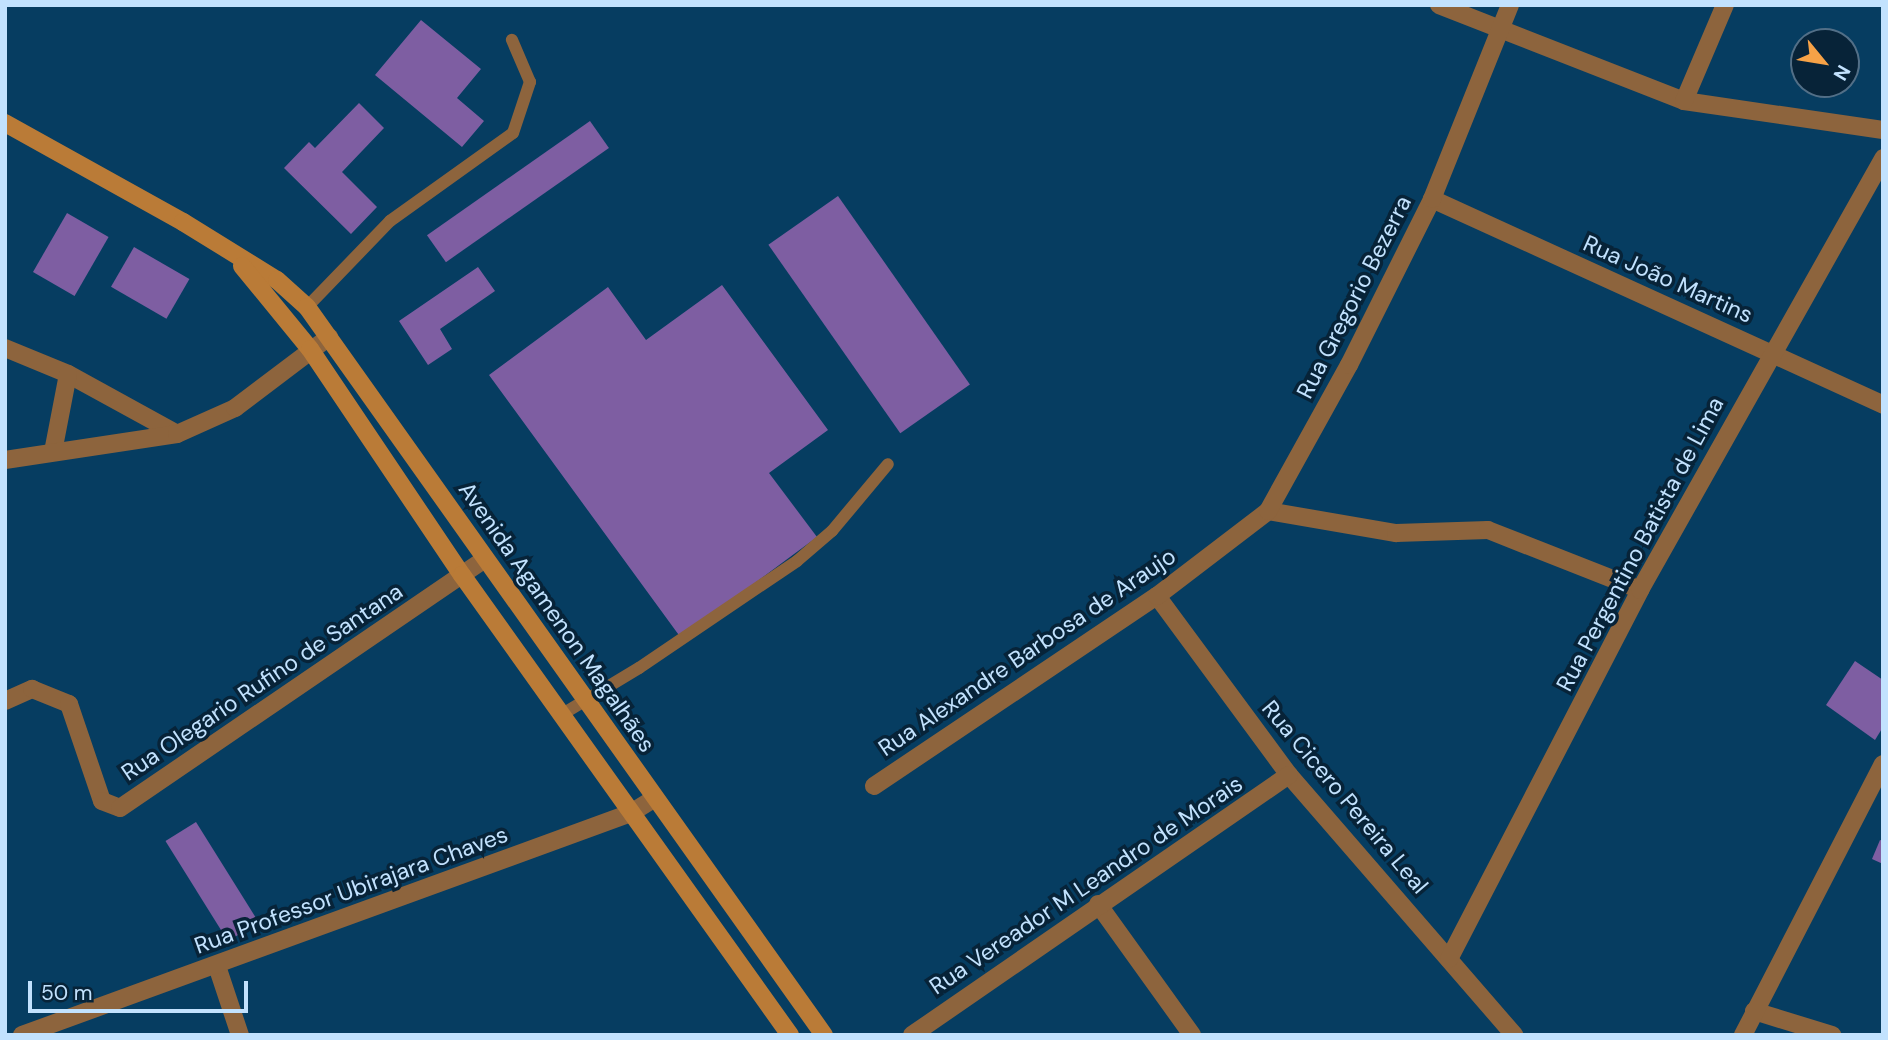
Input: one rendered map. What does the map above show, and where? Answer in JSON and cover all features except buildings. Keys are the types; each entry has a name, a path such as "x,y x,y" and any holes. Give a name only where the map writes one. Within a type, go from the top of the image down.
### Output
{"main road":[{"name":"Avenida Agamenon Magalhães","path":"5,123 228,250 277,280 307,307 824,1035"},
{"name":"Avenida Agamenon Magalhães","path":"228,250 277,304 310,349 462,575 676,879 790,1035"},
{"path":"676,879 700,863"}],"street":[{"path":"1439,5 1684,101 1883,130"},
{"name":"Rua Gregorio Bezerra","path":"1208,558 1268,511 1349,365 1432,199 1510,5"},
{"path":"1684,101 1725,5"},
{"name":"Rua Pergentino Batista de Lima","path":"1450,959 1640,590 1883,158"},
{"name":"Rua João Martins","path":"1432,199 1883,405"},
{"path":"5,460 177,434 235,408 329,337"},
{"path":"5,348 68,374 177,434"},
{"path":"54,452 68,374"},
{"path":"1268,511 1396,534 1488,530 1640,590"},
{"name":"Rua Alexandre Barbosa de Araujo","path":"874,786 1157,596 1208,558"},
{"name":"Rua Olegario Rufino de Santana","path":"5,701 32,689 69,704 102,802 120,808 485,559"},
{"name":"Rua Cicero Pereira Leal","path":"1157,596 1289,775 1514,1035"},
{"path":"1743,1035 1883,764"},
{"name":"Rua Vereador M Leandro de Morais","path":"912,1035 1098,904 1289,775"},
{"name":"Rua Professor Ubirajara Chaves","path":"22,1035 631,813 655,798"},
{"path":"1098,904 1192,1035"},
{"path":"217,966 240,1035"},
{"path":"1754,1011 1832,1035"}],"lane":[{"path":"307,307 390,221 513,133 530,82 512,40"},
{"path":"561,715 797,561 832,531 888,464"}]}
